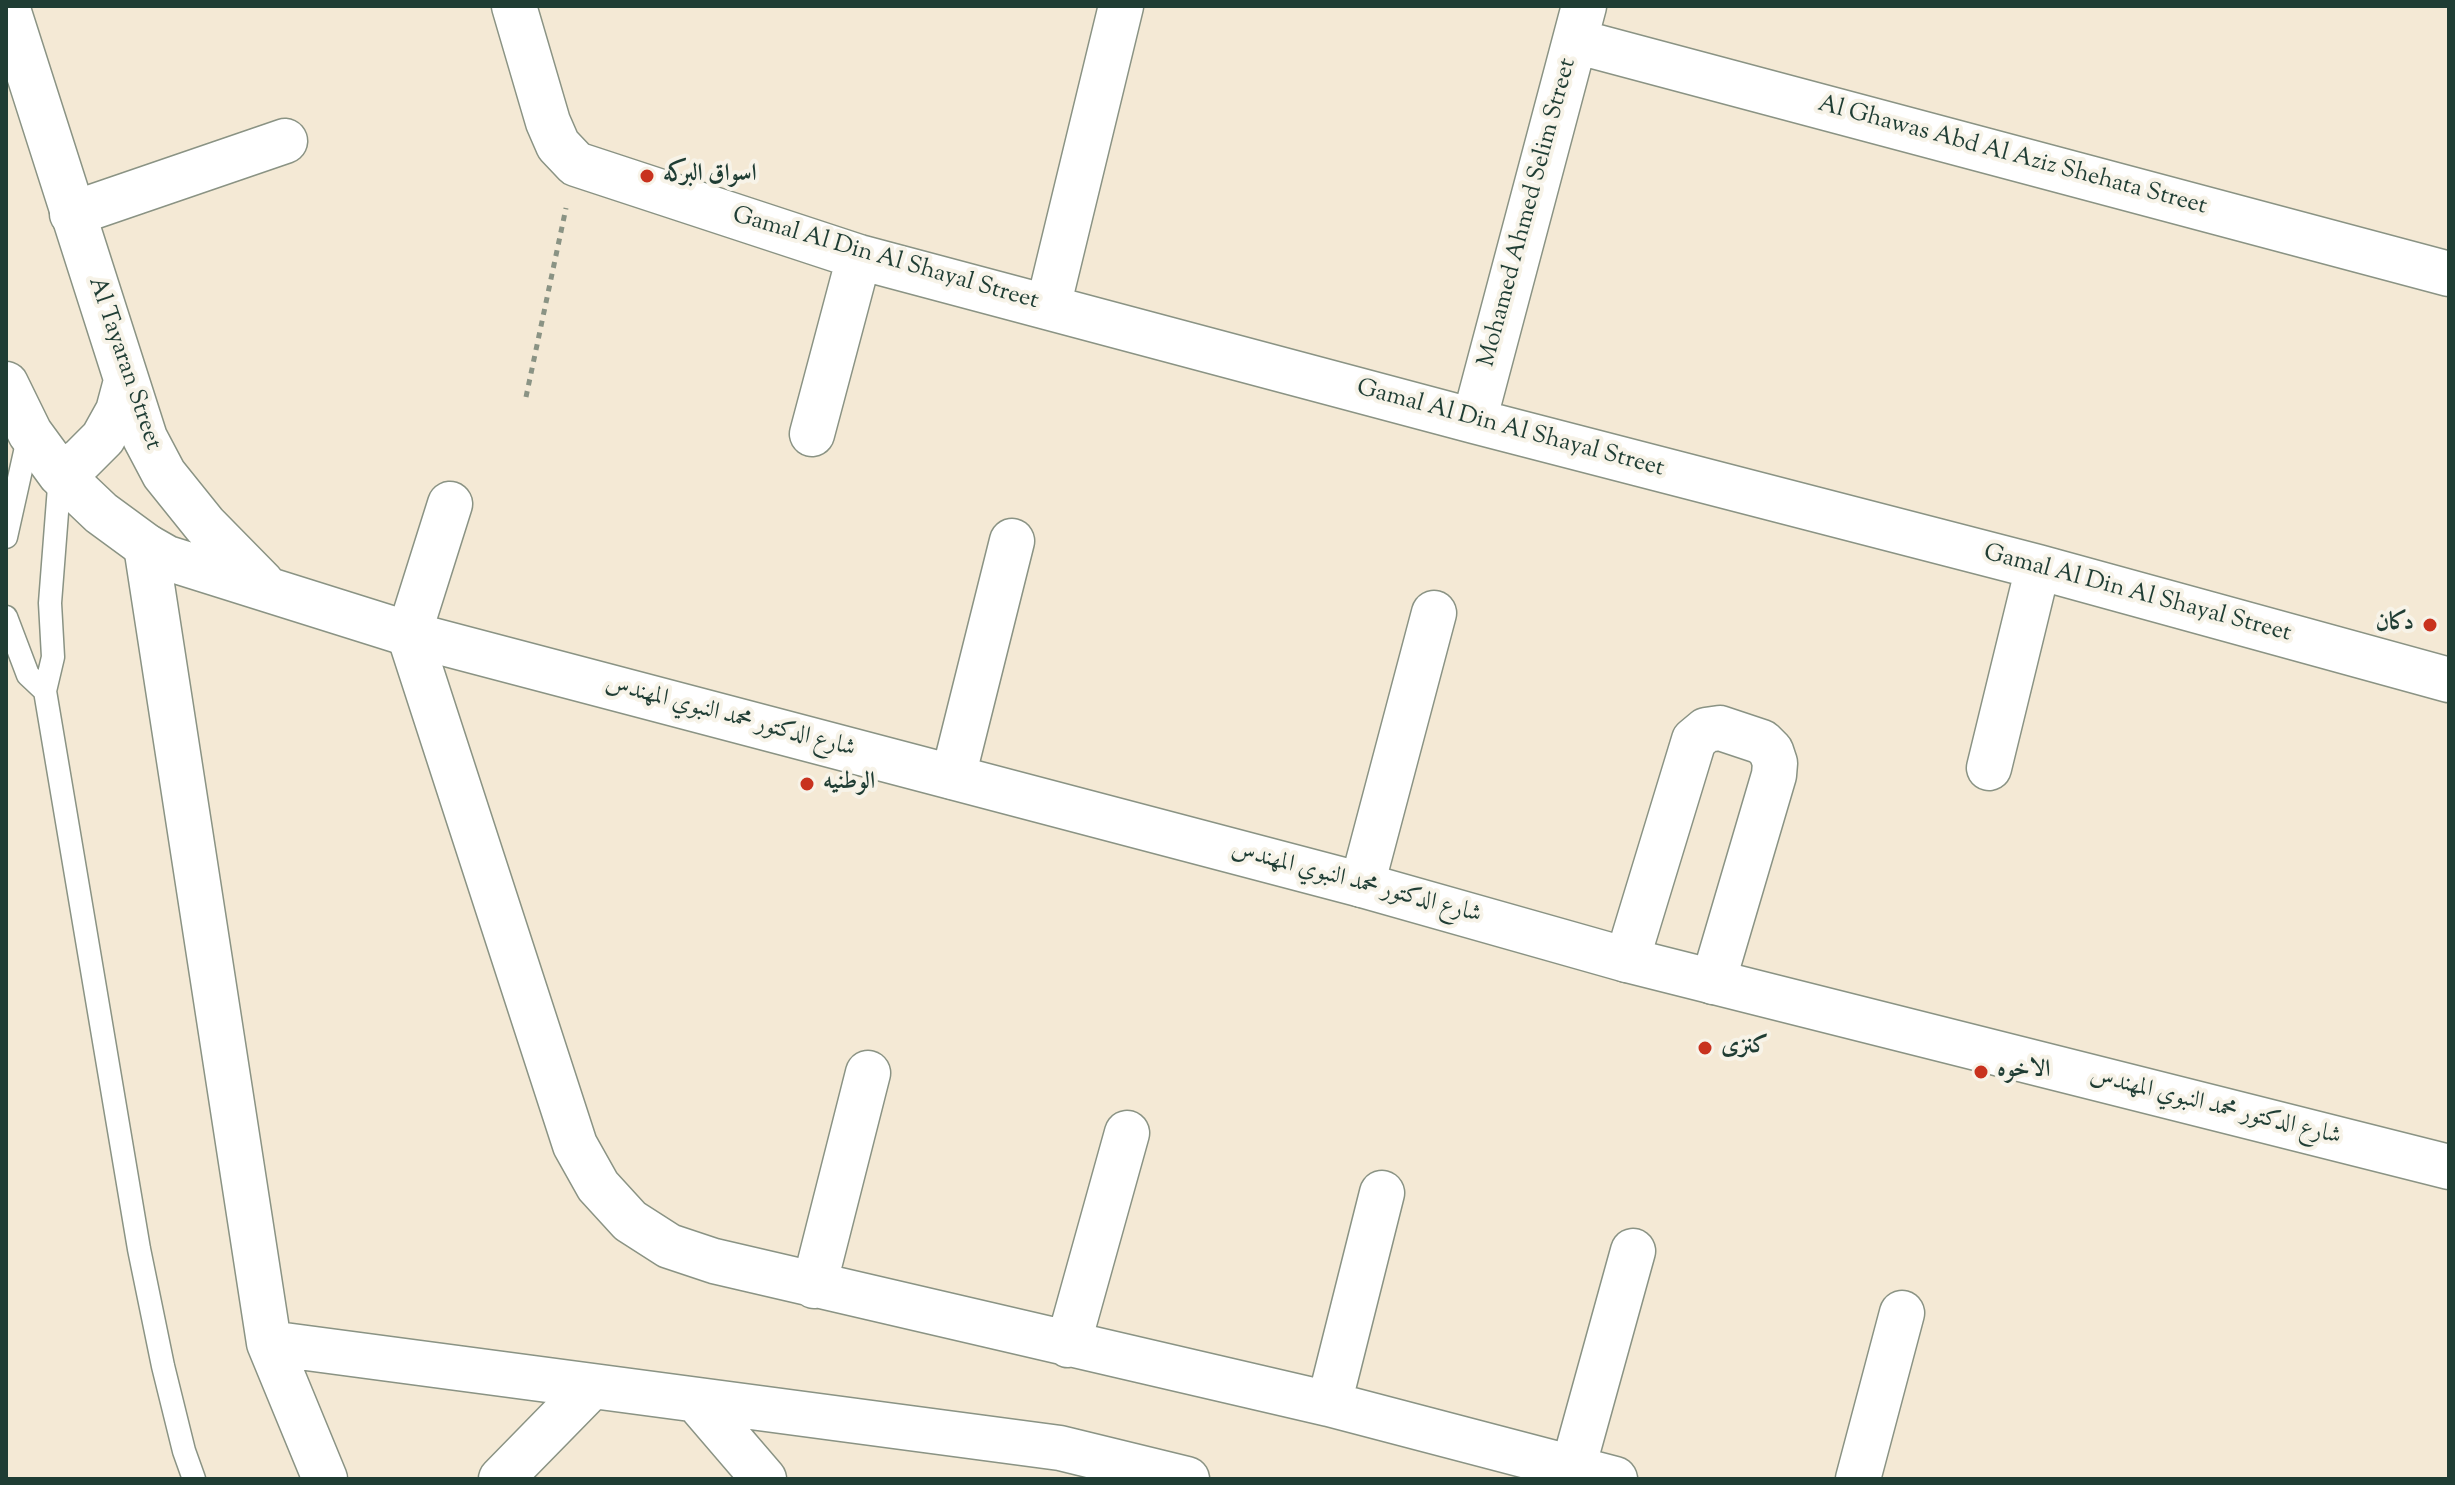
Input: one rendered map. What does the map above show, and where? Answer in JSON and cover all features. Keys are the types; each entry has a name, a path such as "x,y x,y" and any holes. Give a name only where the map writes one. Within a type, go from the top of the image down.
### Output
{"street":[{"path":"514,6 548,122 558,145 576,164"},
{"path":"1048,307 1121,6"},
{"name":"Al Tayaran Street","path":"12,7 72,214 145,438 164,474 205,525 266,588"},
{"name":"Al Ghawas Abd Al Aziz Shehata Street","path":"1579,23 2449,274"},
{"name":"Mohamed Ahmed Selim Street","path":"1474,421 1579,23"},
{"path":"72,214 285,141"},
{"name":"Gamal Al Din Al Shayal Street","path":"576,164 859,257 2038,567 2449,680"},
{"path":"812,434 859,257"},
{"path":"60,474 81,460 103,438 118,411 126,381"},
{"path":"6,384 30,433 60,474 101,513 167,558 266,588"},
{"path":"450,504 409,634 575,1145 598,1186 630,1221 669,1246 714,1261 1329,1404 1615,1479"},
{"path":"953,777 1012,541"},
{"path":"146,546 269,1343 325,1479"},
{"path":"1989,768 2038,567"},
{"name":"شارع الدكتور محمد النبوي المهندس","path":"266,588 409,634 1362,885 1627,960 2449,1167"},
{"path":"1362,885 1434,613"},
{"path":"1627,960 1688,753 1694,740 1706,730 1720,728 1762,742 1771,751 1775,763 1713,982"},
{"path":"814,1286 868,1073"},
{"path":"1068,1345 1127,1133"},
{"path":"1329,1404 1382,1193"},
{"path":"1573,1468 1633,1251"},
{"path":"1858,1479 1902,1313"},
{"path":"269,1343 697,1401 1056,1464 1187,1479"},
{"path":"501,1479 591,1387"},
{"path":"697,1401 764,1479"}],"lane":[{"path":"6,537 30,433"},
{"path":"60,474 50,603 53,657 45,691 139,1249 163,1366 194,1479"},
{"path":"6,617 28,675 45,691"}],"path":[{"path":"526,397 576,164"}],"place":[{"name":"اسواق البركه","path":"647,176"},
{"name":"دكان","path":"2430,625"},
{"name":"الوطنيه","path":"807,784"},
{"name":"كنزى","path":"1705,1048"},
{"name":"الاخوه","path":"1981,1072"}]}
